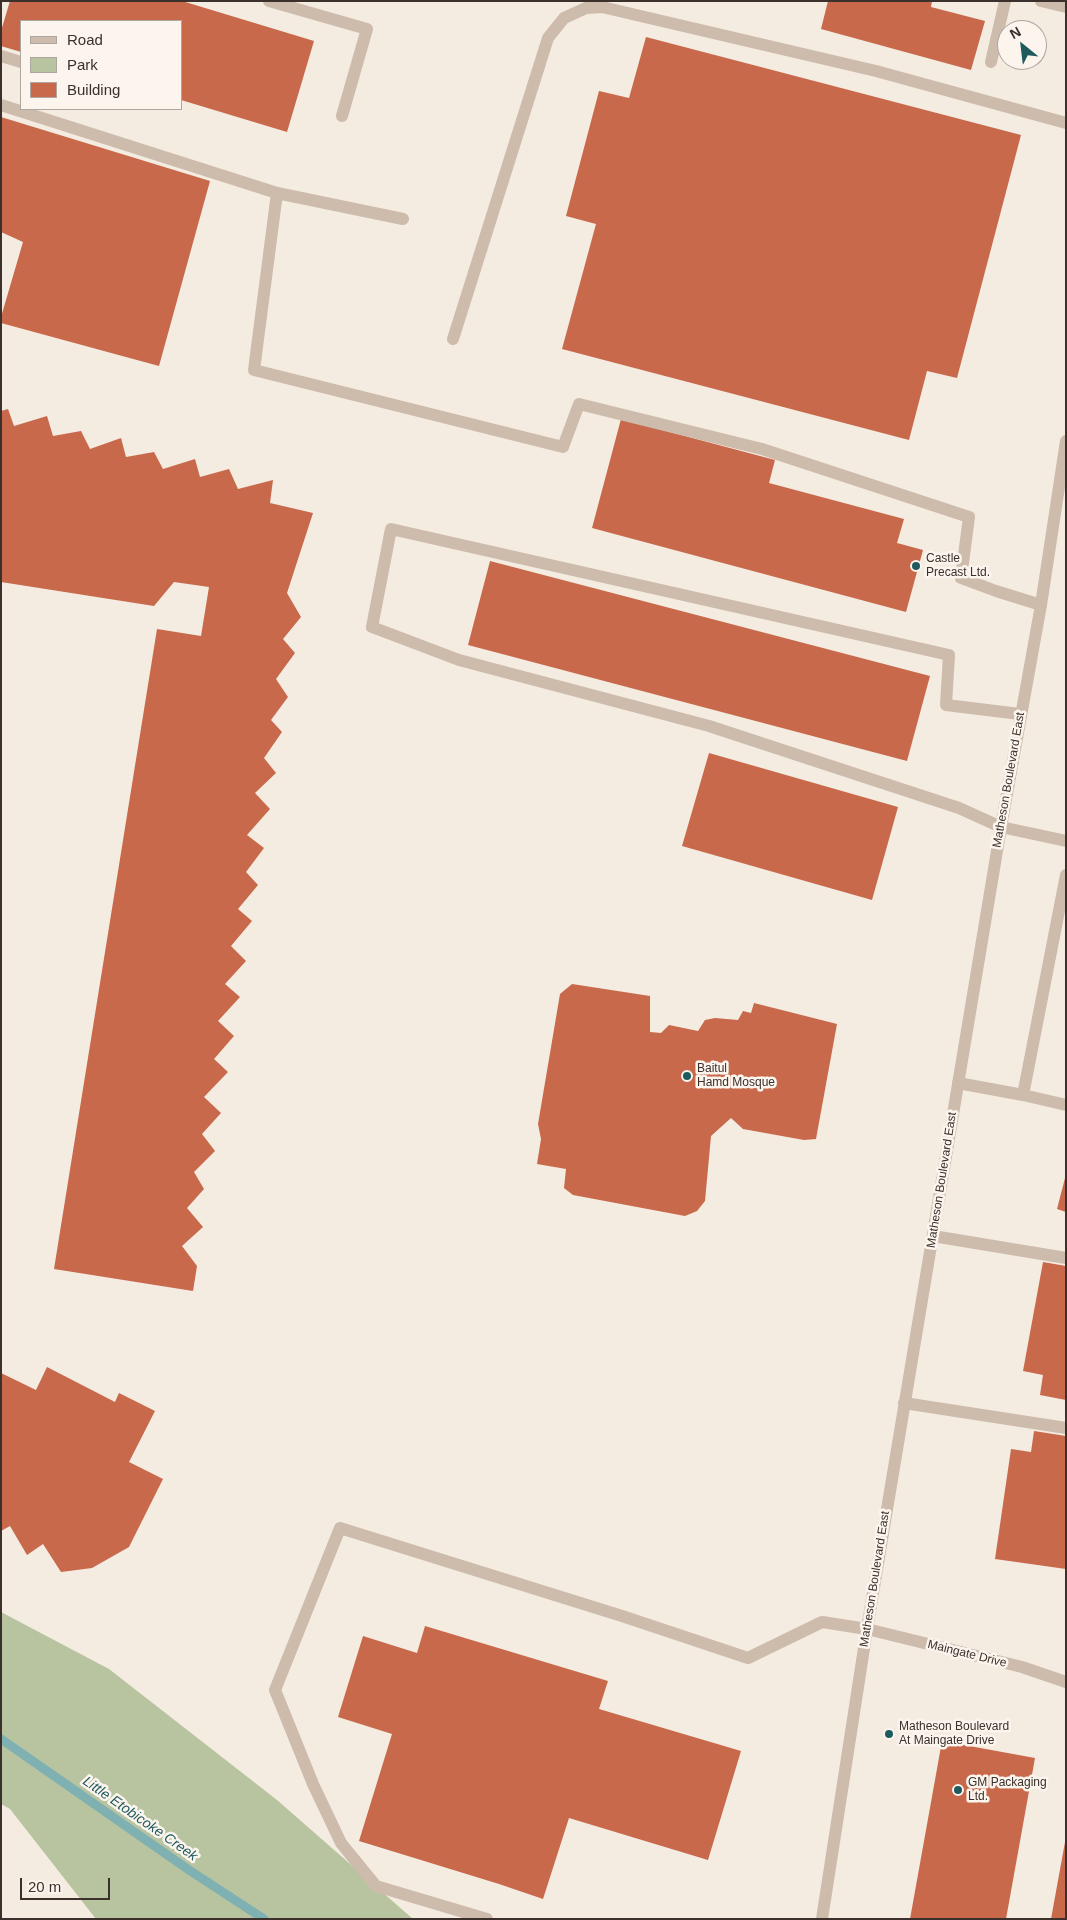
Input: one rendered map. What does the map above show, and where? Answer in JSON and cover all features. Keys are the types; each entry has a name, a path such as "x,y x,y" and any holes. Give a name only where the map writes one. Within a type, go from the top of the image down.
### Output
{"street":[{"path":"269,1 367,29 342,116"},
{"path":"991,62 1005,1"},
{"path":"1040,1 1066,8"},
{"path":"453,339 548,38 564,18 586,8 602,7 866,69 1066,123"},
{"path":"1,56 20,62"},
{"path":"1,105 277,193 403,219"},
{"path":"277,193 254,370 563,447 578,404 762,449 969,517 961,578 1040,604"},
{"name":"Matheson Boulevard East","path":"822,1919 867,1628 932,1236 1020,714 1061,494 1066,441"},
{"path":"1020,714 946,705 949,655 391,529 372,627 459,660 709,726 959,808 1001,827 1066,841"},
{"path":"1023,1095 1066,875"},
{"path":"958,1082 1066,1105"},
{"path":"932,1236 1066,1258"},
{"path":"904,1403 1066,1428"},
{"name":"Maingate Drive","path":"486,1919 376,1886 341,1843 313,1784 276,1690 340,1528 622,1616 748,1658 822,1622 867,1628 1022,1667 1066,1682"}],"green space":[{"path":"1,1612 109,1669 277,1800 413,1919 96,1919 10,1809 1,1804"}],"building":[{"path":"10,1 182,1 314,41 287,132 182,100 182,20 20,20 20,52 1,46 1,31"},
{"path":"828,1 932,1 931,7 985,21 971,70 821,29"},
{"path":"646,37 1021,135 957,378 927,371 909,440 562,349 596,224 566,216 599,91 629,98"},
{"path":"1,117 210,181 159,366 1,323 1,317 23,242 1,232"},
{"path":"8,409 14,426 47,416 53,436 81,431 90,449 121,438 126,457 154,452 163,469 195,459 200,477 229,469 238,489 273,480 270,503 313,513 287,593 301,617 283,639 295,653 276,679 288,697 271,720 282,732 264,758 276,773 255,793 270,809 247,835 264,848 246,872 258,885 238,909 252,921 231,946 246,961 225,984 240,997 218,1021 234,1036 214,1059 228,1072 204,1097 221,1113 202,1134 215,1151 194,1172 204,1189 187,1208 203,1227 182,1246 197,1266 193,1291 54,1269 157,629 201,636 209,587 174,582 154,606 1,582 1,411"},
{"path":"621,419 775,460 769,483 904,519 897,543 923,550 906,612 592,528"},
{"path":"490,561 930,676 907,761 468,645"},
{"path":"709,753 898,807 872,900 682,846"},
{"name":"Baitul Hamd Mosque","path":"572,984 650,996 650,1032 661,1033 669,1025 698,1031 705,1020 715,1018 738,1020 743,1011 751,1013 754,1003 837,1024 816,1139 804,1140 743,1129 731,1118 711,1136 705,1201 697,1211 685,1216 573,1195 564,1188 566,1169 537,1164 541,1139 538,1124 560,994"},
{"path":"1066,1179 1066,1212 1057,1209"},
{"path":"1043,1262 1066,1266 1066,1400 1040,1395 1043,1375 1023,1371"},
{"path":"47,1367 115,1402 119,1393 155,1411 129,1462 163,1479 129,1547 92,1568 61,1572 43,1544 27,1555 10,1526 1,1531 1,1373 36,1390"},
{"path":"1034,1431 1066,1436 1066,1569 995,1559 1011,1449 1031,1452"},
{"path":"425,1626 608,1681 599,1709 741,1751 708,1860 569,1818 543,1899 359,1841 392,1734 338,1717 363,1636 417,1653"},
{"path":"942,1741 1035,1758 1006,1919 910,1919"},
{"path":"1065,1842 1066,1919 1051,1919"}],"waterway":[{"name":"Little Etobicoke Creek","path":"1,1739 189,1870 264,1919"}],"place":[{"name":"Castle Precast Ltd.","path":"916,566"},
{"name":"Baitul Hamd Mosque","path":"687,1076"},
{"name":"Matheson Boulevard At Maingate Drive","path":"889,1734"},
{"name":"GM Packaging Ltd.","path":"958,1790"}]}
